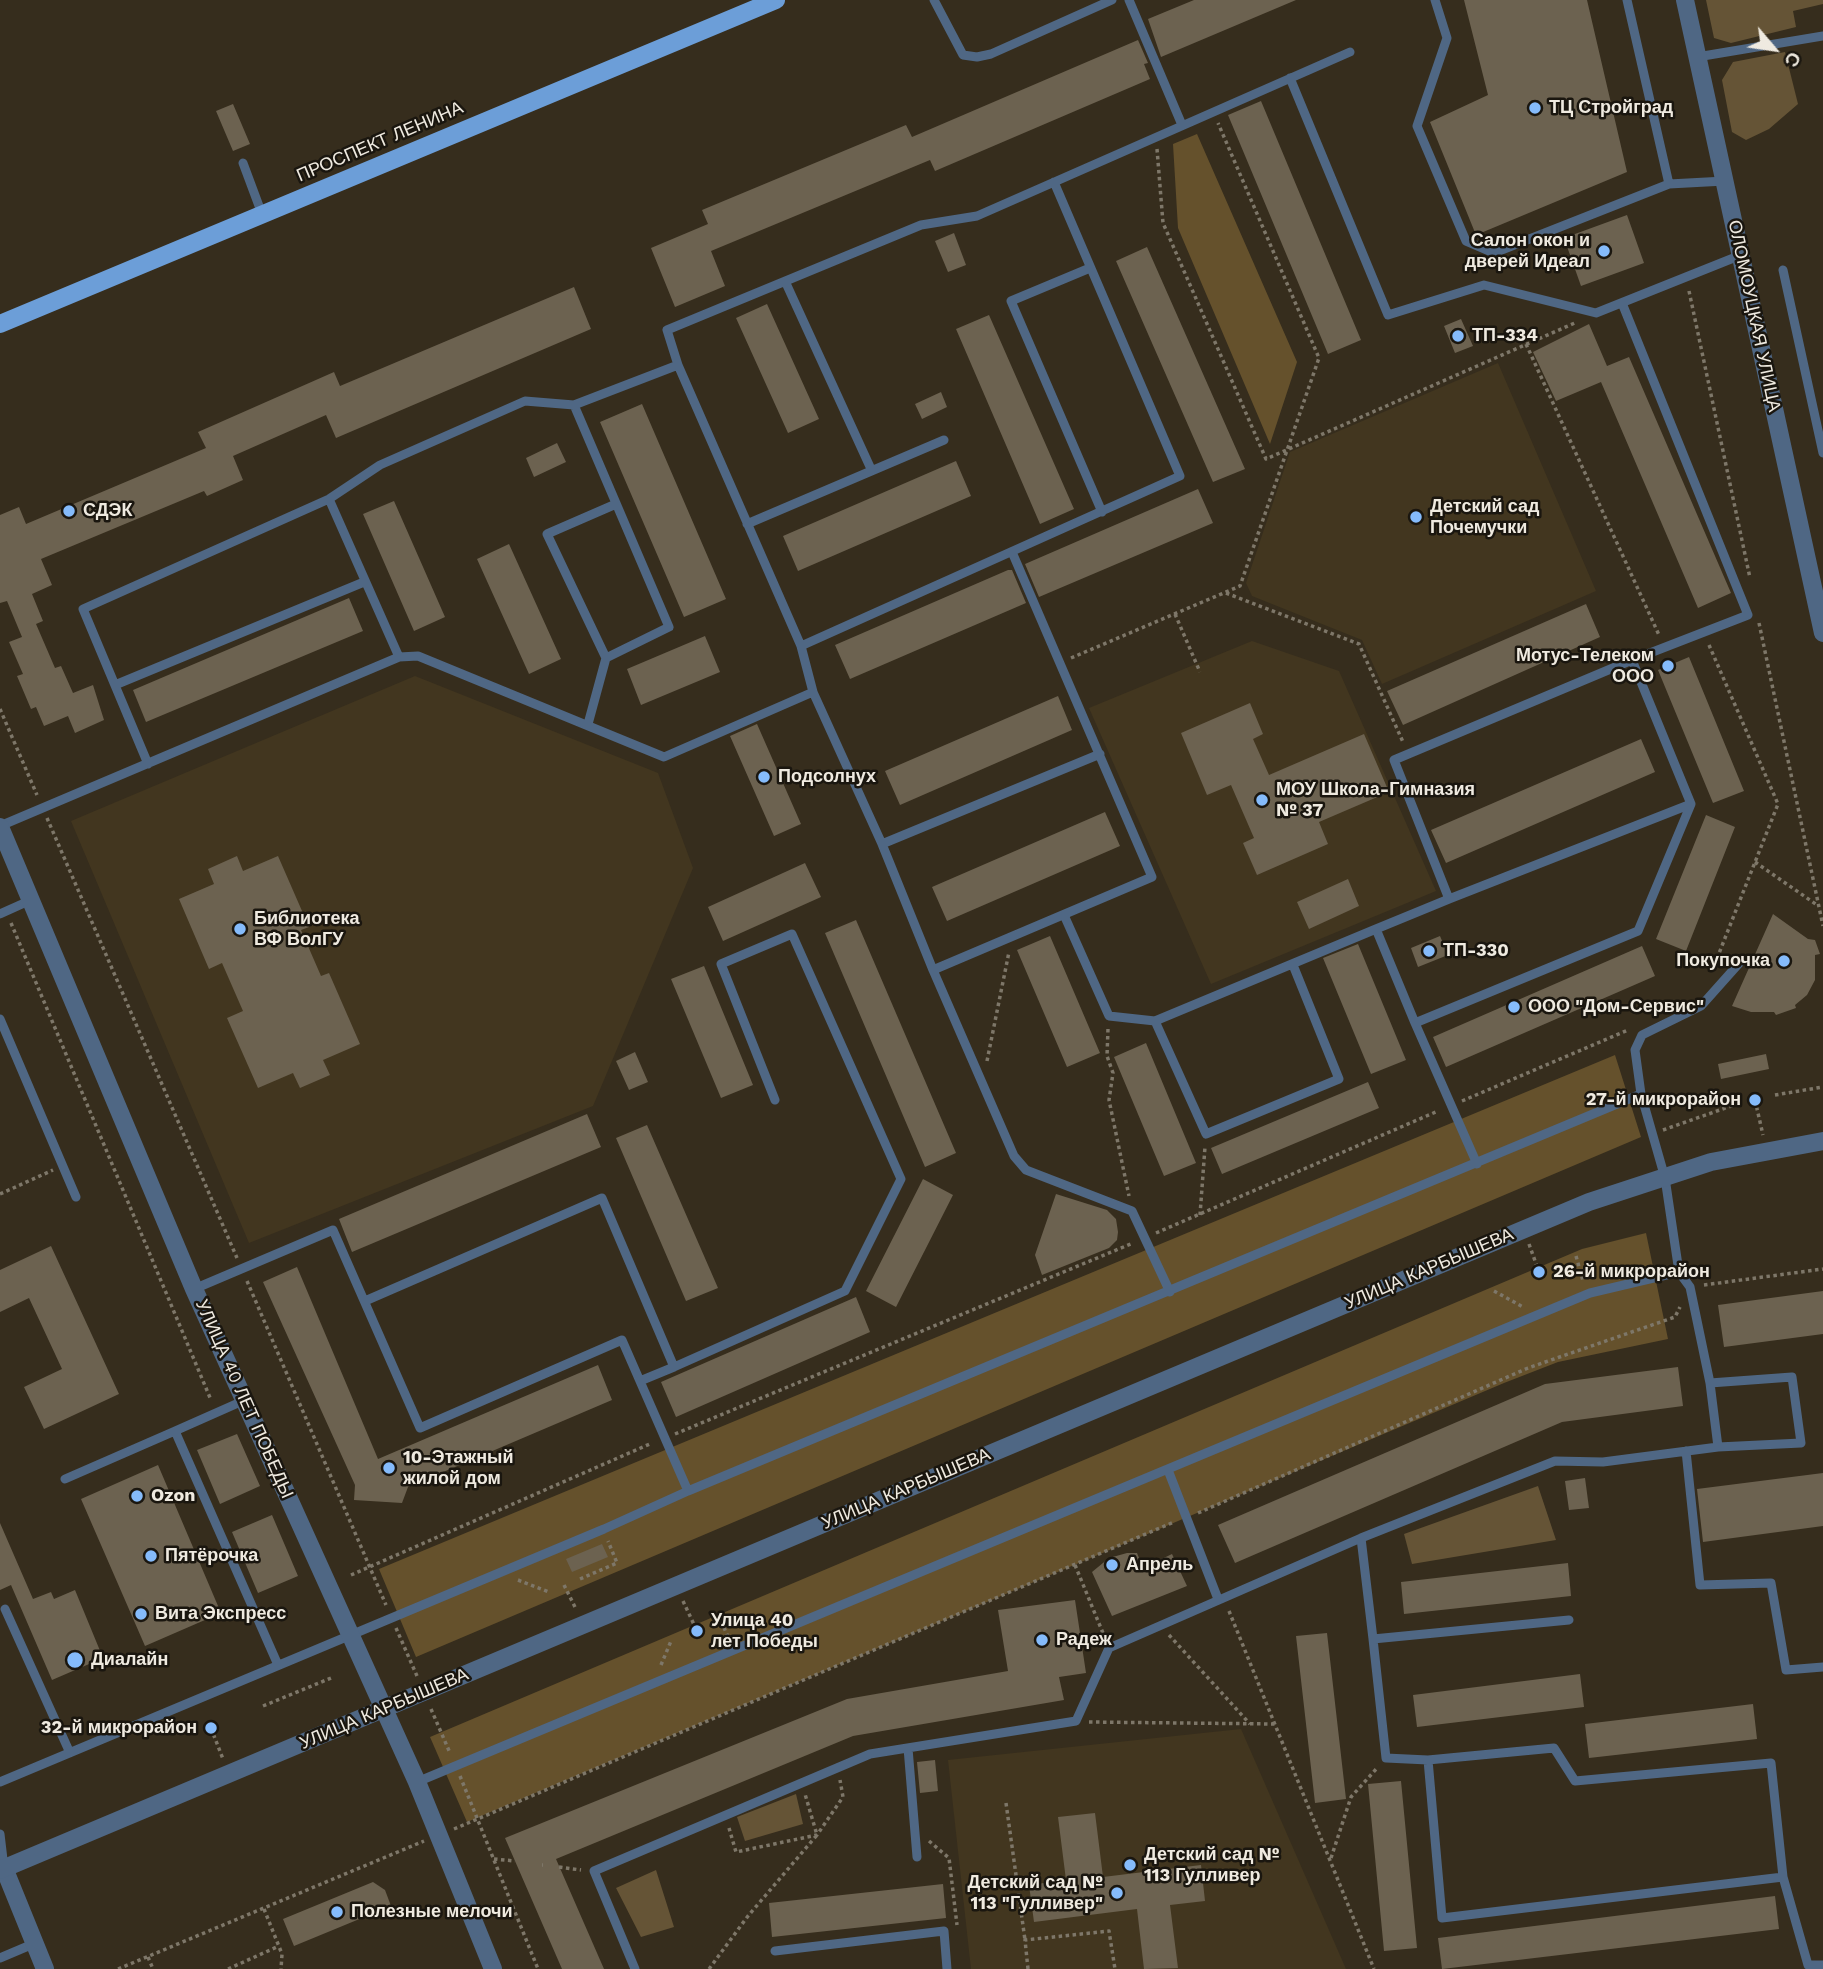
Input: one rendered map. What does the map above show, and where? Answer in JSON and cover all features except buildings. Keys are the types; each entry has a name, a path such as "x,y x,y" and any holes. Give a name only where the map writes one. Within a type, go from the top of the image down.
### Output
{"main road":[{"name":"ПРОСПЕКТ ЛЕНИНА","path":"0,324 776,0"}],"street":[{"name":"ОЛОМОУЦКАЯ УЛИЦА","path":"1685,0 1823,632"},
{"name":"УЛИЦА 40 ЛЕТ ПОБЕДЫ","path":"0,827 194,1289 416,1782 493,1969"},
{"name":"УЛИЦА КАРБЫШЕВА","path":"2,1869 1589,1202 1711,1162 1823,1141"},
{"path":"2,1869 44,1969"}],"lane":[{"path":"934,0 963,55 977,57 991,54 1112,0"},
{"path":"1129,0 1182,125"},
{"path":"1435,0 1447,38 1417,126 1466,241 1494,253 1669,184 1725,181"},
{"path":"1627,0 1669,184"},
{"path":"1697,57 1823,36"},
{"path":"1170,1292 1132,1210 1026,1170 1014,1156 982,1086 882,844 813,692 801,646 678,365 667,330 921,225 976,216 1350,51"},
{"path":"1290,79 1388,315 1484,285 1596,313 1741,255"},
{"path":"243,163 262,214"},
{"path":"801,646 1181,476 1054,182"},
{"path":"1090,268 1011,301 1102,512"},
{"path":"1783,270 1819,418 1823,453"},
{"path":"785,281 871,469"},
{"path":"1449,899 1394,760 1702,630 1748,615 1622,303"},
{"path":"148,764 83,609 329,499 380,465 525,401 574,405 678,365"},
{"path":"574,405 669,627 606,658"},
{"path":"747,524 944,440"},
{"path":"329,499 363,582 399,657"},
{"path":"588,724 606,658 547,534 616,505"},
{"path":"933,970 1152,877 1012,552"},
{"path":"115,685 363,582"},
{"path":"0,827 399,657 418,656 664,757 813,692"},
{"path":"1415,1023 1637,931 1691,804 1632,660"},
{"path":"882,844 1100,754"},
{"path":"1063,915 1109,1016 1155,1021 1449,899 1691,804"},
{"path":"3,912 31,900"},
{"path":"1376,929 1477,1164"},
{"path":"640,1381 845,1291 901,1179 792,934 721,964 775,1100"},
{"path":"1718,1447 1710,1383 1690,1287 1679,1272 1665,1178 1642,1094 1635,1050 1642,1035 1701,1006 1742,960"},
{"path":"1155,1021 1206,1134 1339,1079 1293,965"},
{"path":"0,1018 76,1197"},
{"path":"0,1782 604,1530 688,1491 1642,1094"},
{"path":"365,1301 602,1198 674,1367"},
{"path":"194,1289 333,1230 420,1428 622,1340 688,1491"},
{"path":"416,1782 1587,1294 1679,1272"},
{"path":"635,1969 594,1871 870,1754 1076,1721 1109,1648 1361,1538 1555,1461 1603,1462 1718,1447 1801,1443 1792,1377 1710,1383"},
{"path":"65,1479 245,1400"},
{"path":"175,1431 278,1665"},
{"path":"1686,1451 1700,1585 1771,1583 1786,1670 1823,1667"},
{"path":"1168,1470 1221,1599"},
{"path":"1361,1538 1386,1758 1428,1760 1554,1748 1575,1781 1771,1763 1783,1877 1808,1965 1823,1965"},
{"path":"5,1609 70,1753"},
{"path":"1373,1639 1569,1620"},
{"path":"908,1748 917,1857"},
{"path":"1428,1760 1442,1917 1783,1877"},
{"path":"0,1833 2,1869"},
{"path":"775,1951 944,1931 947,1969"},
{"path":"0,1958 33,1944"}],"path":[{"path":"1061,662 1240,586 1319,358 1213,111"},
{"path":"1156,136 1163,223 1266,459 1596,313"},
{"path":"1525,344 1664,647"},
{"path":"1226,593 1359,644 1408,754"},
{"path":"1175,614 1200,672"},
{"path":"1702,630 1778,804 1711,974"},
{"path":"1755,862 1819,906 1823,926"},
{"path":"3,912 216,1413"},
{"path":"982,1086 1011,939"},
{"path":"1109,1016 1107,1056 1113,1073 1109,1100 1132,1210"},
{"path":"352,1575 664,1438 1200,1215 1639,1026"},
{"path":"1775,1095 1823,1087"},
{"path":"1755,1100 1767,1151"},
{"path":"1653,1133 1734,1105"},
{"path":"1200,1215 1206,1134"},
{"path":"0,1194 63,1166"},
{"path":"1523,1230 1539,1272"},
{"path":"1576,1256 1587,1294"},
{"path":"118,1969 1075,1565 1528,1368 1675,1318 1690,1287 1823,1269"},
{"path":"1494,1291 1536,1315"},
{"path":"580,1579 617,1563 604,1530"},
{"path":"1075,1565 1109,1648"},
{"path":"499,1573 549,1592"},
{"path":"565,1586 583,1625"},
{"path":"677,1586 697,1631"},
{"path":"1221,1599 1275,1724 1374,1969"},
{"path":"1160,1626 1250,1724"},
{"path":"653,1684 671,1641"},
{"path":"263,1706 331,1678"},
{"path":"1076,1721 1275,1724"},
{"path":"211,1728 229,1774"},
{"path":"1331,1860 1351,1797 1386,1758"},
{"path":"709,1969 748,1916 817,1835 843,1797 838,1768"},
{"path":"801,1784 817,1835"},
{"path":"1006,1803 1028,1969"},
{"path":"726,1816 736,1852 817,1835"},
{"path":"476,1819 538,1969"},
{"path":"915,1828 949,1858 957,1926"},
{"path":"494,1858 514,1861"},
{"path":"559,1867 594,1871"},
{"path":"264,1909 282,1954 281,1969"},
{"path":"1025,1940 1109,1931 1115,1969"},
{"path":"228,1969 279,1945"},
{"path":"148,1957 153,1969"}],"shaded area":[{"path":"1706,0 1823,0 1823,4 1793,11 1796,27 1731,43 1714,38"},
{"path":"1785,52 1798,104 1769,129 1746,140 1732,132 1722,80 1733,62"},
{"path":"1197,134 1297,362 1270,444 1178,228 1173,144"},
{"name":"Детский сад Почемучки","path":"1498,363 1596,591 1382,684 1362,640 1252,596 1246,583 1290,452"},
{"name":"МОУ Школа-Гимназия № 37","path":"1252,641 1339,671 1436,891 1211,984 1089,708"},
{"path":"415,676 658,773 693,868 593,1106 249,1243 71,821"},
{"path":"1615,1055 1641,1137 416,1657 379,1569"},
{"path":"1646,1233 1668,1339 1558,1362 1504,1383 467,1822 430,1737 1582,1249"},
{"path":"1538,1486 1556,1540 1412,1564 1404,1534"},
{"name":"Детский сад № 113 Гулливер","path":"1241,1729 1346,1969 971,1969 948,1760"},
{"path":"796,1794 803,1824 745,1841 737,1817"},
{"path":"656,1870 674,1927 641,1937 616,1888"}],"place":[{"name":"ТЦ Стройград","path":"1535,108"},
{"name":"Салон окон и дверей Идеал","path":"1604,251"},
{"name":"ТП-334","path":"1458,336"},
{"name":"СДЭК","path":"69,511"},
{"name":"Детский сад Почемучки","path":"1416,517"},
{"name":"Мотус-Телеком ООО","path":"1668,666"},
{"name":"Подсолнух","path":"764,777"},
{"name":"МОУ Школа-Гимназия № 37","path":"1262,800"},
{"name":"Библиотека ВФ ВолГУ","path":"240,929"},
{"name":"ТП-330","path":"1429,951"},
{"name":"Покупочка","path":"1784,961"},
{"name":"ООО \"Дом-Сервис\"","path":"1514,1007"},
{"name":"27-й микрорайон","path":"1755,1100"},
{"name":"26-й микрорайон","path":"1539,1272"},
{"name":"10-Этажный жилой дом","path":"389,1468"},
{"name":"Ozon","path":"137,1496"},
{"name":"Пятёрочка","path":"151,1556"},
{"name":"Апрель","path":"1112,1565"},
{"name":"Вита Экспресс","path":"141,1614"},
{"name":"Улица 40 лет Победы","path":"697,1631"},
{"name":"Радеж","path":"1042,1640"},
{"name":"Диалайн","path":"75,1660"},
{"name":"32-й микрорайон","path":"211,1728"},
{"name":"Детский сад № 113 Гулливер","path":"1130,1865"},
{"name":"Детский сад № 113 \"Гулливер\"","path":"1117,1893"},
{"name":"Полезные мелочи","path":"337,1912"}]}
